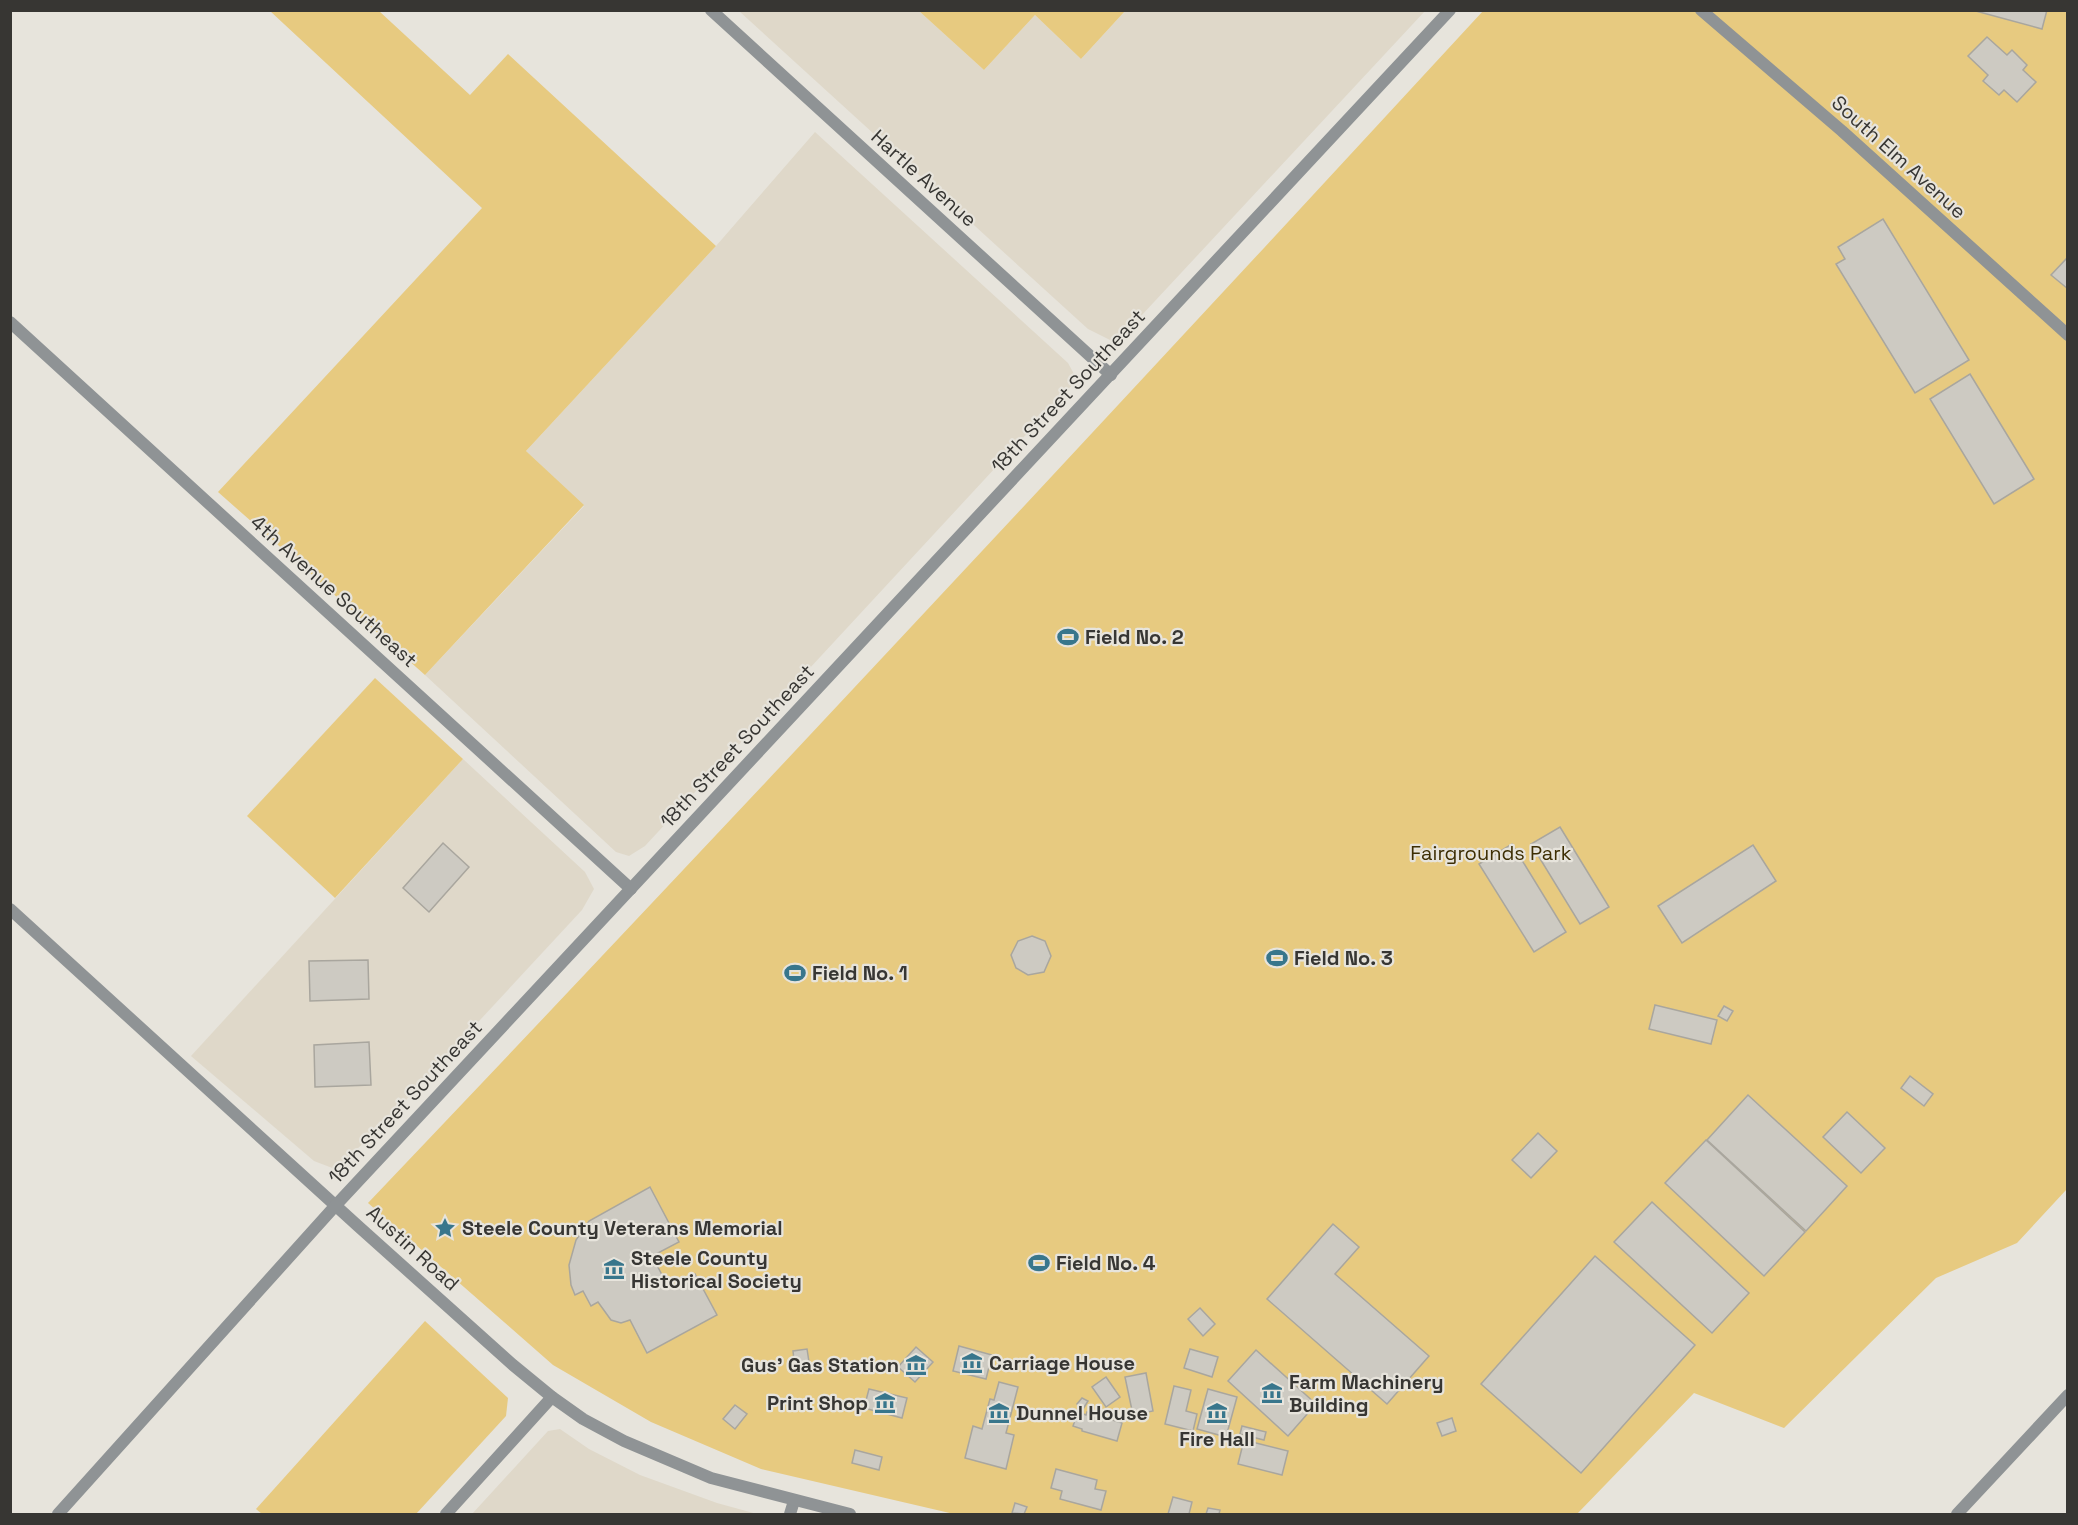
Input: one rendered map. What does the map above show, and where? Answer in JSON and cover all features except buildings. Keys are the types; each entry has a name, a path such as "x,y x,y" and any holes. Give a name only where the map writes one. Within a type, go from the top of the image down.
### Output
{"street":[{"name":"Hartle Avenue","path":"711,10 1111,375"},
{"name":"18th Street Southeast","path":"58,1515 336,1205 1450,10"},
{"name":"South Elm Avenue","path":"1701,10 1842,131 2067,335"},
{"name":"4th Avenue Southeast","path":"10,322 631,889"},
{"name":"Austin Road","path":"10,909 513,1365 552,1397 604,1430 669,1462 711,1478 850,1515"},
{"path":"1957,1515 2067,1395"},
{"path":"446,1515 552,1397"},
{"path":"790,1515 794,1501"}],"shaded area":[{"path":"739,11 919,11 984,70 1035,15 1081,59 1125,11 1425,11 1141,316 1112,341 1088,329"},
{"path":"815,132 1068,363 1074,374 1072,385 645,846 629,856 616,852 425,675 584,506 526,451 716,246"},
{"path":"463,759 585,872 594,889 582,910 379,1129 335,1169 314,1161 191,1056"},
{"path":"560,1429 589,1449 640,1475 717,1503 757,1514 472,1514 548,1431"}],"green space":[{"path":"270,11 379,11 470,95 508,54 716,246 526,451 584,505 425,675 218,492 482,208"},
{"path":"919,11 1125,11 1081,59 1035,15 984,70"},
{"name":"Fairgrounds Park","path":"1483,11 2067,11 2067,1189 2017,1243 1936,1278 1784,1428 1694,1393 1577,1514 954,1514 761,1469 651,1422 553,1365 368,1203 928,609"},
{"path":"375,678 463,759 335,898 247,816"},
{"path":"425,1321 508,1398 506,1416 416,1514 262,1514 256,1509"}],"place":[{"name":"Field No. 2","path":"1068,637"},
{"name":"Field No. 3","path":"1277,958"},
{"name":"Field No. 1","path":"795,973"},
{"name":"Steele County Veterans Memorial","path":"445,1228"},
{"name":"Field No. 4","path":"1039,1263"},
{"name":"Steele County Historical Society","path":"614,1269"},
{"name":"Carriage House","path":"972,1363"},
{"name":"Gus' Gas Station","path":"916,1365"},
{"name":"Farm Machinery Building","path":"1272,1393"},
{"name":"Print Shop","path":"885,1403"},
{"name":"Dunnel House","path":"999,1413"},
{"name":"Fire Hall","path":"1217,1413"}]}
